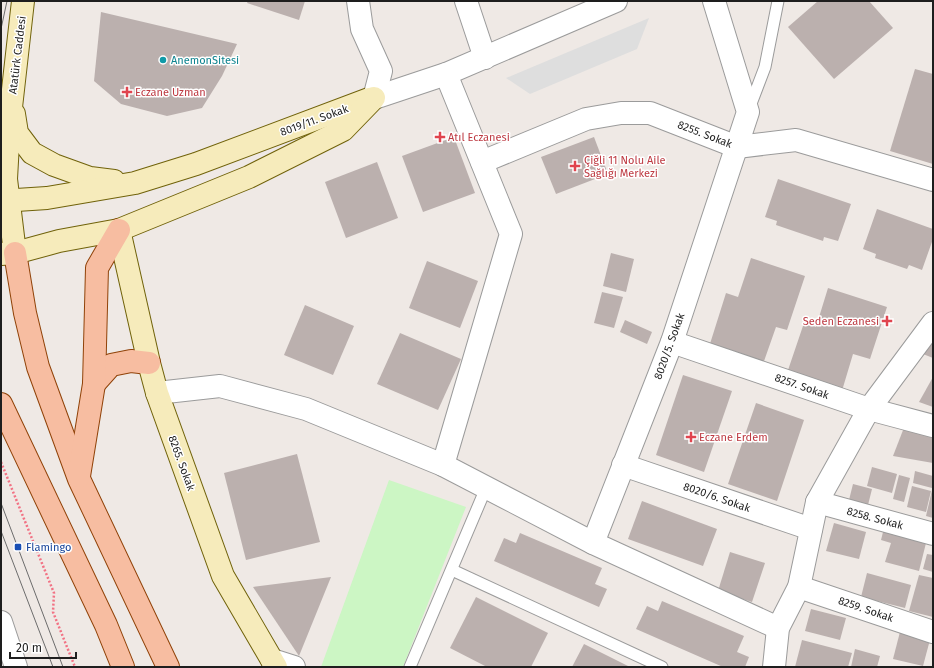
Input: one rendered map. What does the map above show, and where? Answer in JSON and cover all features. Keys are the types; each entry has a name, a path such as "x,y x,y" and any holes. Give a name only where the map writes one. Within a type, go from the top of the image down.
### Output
{"main road":[{"path":"79,480 87,419 94,384 97,268 120,230"},
{"path":"8,254 25,313 38,367 79,480 168,667"},
{"path":"94,384 112,365 131,361 149,363"},
{"path":"1,404 106,625 123,667"}],"street":[{"name":"Atatürk Caddesi","path":"8,254 5,201 9,125 23,1"},
{"path":"8,254 59,241 120,230 248,177 343,130 374,98 381,71 362,29 358,1"},
{"path":"466,1 485,58"},
{"name":"8019/11. Sokak","path":"5,201 47,198 135,183 196,164 374,98 446,74 616,1"},
{"path":"714,1 748,112"},
{"path":"443,465 512,234 446,74"},
{"path":"12,102 17,133 32,153 54,165 90,178 135,183"},
{"name":"8020/5. Sokak","path":"593,543 672,342 748,112"},
{"name":"8255. Sokak","path":"482,162 586,119 621,113 650,113 737,147 796,140 933,180"},
{"name":"8265. Sokak","path":"120,230 157,393 223,576 274,663 294,667"},
{"path":"774,667 778,628 799,586 817,502 868,409 933,323"},
{"name":"8257. Sokak","path":"672,342 868,409 933,426"},
{"path":"157,393 220,386 306,409 443,465 593,543 778,628"},
{"name":"8020/6. Sokak","path":"623,465 811,529"},
{"name":"8258. Sokak","path":"817,502 933,534"},
{"name":"8259. Sokak","path":"799,586 933,632"},
{"path":"1,622 16,667"}],"lane":[{"path":"748,112 765,67 778,1"},
{"path":"410,667 486,488"},
{"path":"452,570 662,667"}],"path":[{"path":"1,462 54,593 53,612 75,667"}],"green space":[{"path":"389,480 466,507 403,667 321,667"}],"shaded area":[{"path":"649,18 637,49 530,94 506,78"}],"building":[{"path":"248,1 305,1 299,20 247,3"},
{"path":"818,1 869,1 893,28 834,79 788,27"},
{"name":"AnemonSitesi","path":"101,12 237,44 222,76 202,108 167,116 121,104 94,81"},
{"path":"915,69 933,74 933,164 890,151"},
{"path":"454,137 475,193 423,212 402,156"},
{"name":"Çiğli 11 Nolu Aile Sağlığı Merkezi","path":"594,137 608,174 556,194 541,157"},
{"path":"377,162 398,218 346,238 325,182"},
{"path":"778,179 851,204 838,241 824,237 823,241 776,225 777,221 765,217"},
{"path":"877,209 933,229 933,239 922,270 909,265 907,269 875,258 876,254 863,249"},
{"path":"611,253 634,259 626,292 603,286"},
{"path":"751,258 805,276 787,330 776,327 763,364 709,347 726,293 738,297"},
{"path":"427,261 478,281 460,328 409,308"},
{"path":"828,288 887,307 870,359 853,354 841,394 786,376 804,323 816,327"},
{"path":"602,292 623,297 614,328 594,323"},
{"path":"305,305 354,326 333,375 284,355"},
{"path":"625,320 652,332 647,344 620,332"},
{"path":"933,331 933,358 923,354"},
{"path":"400,333 461,359 438,410 377,384"},
{"path":"683,375 732,391 704,472 656,455"},
{"path":"933,377 933,407 919,402"},
{"path":"756,403 804,420 777,501 728,484"},
{"path":"905,425 933,432 933,463 893,456"},
{"path":"297,454 320,542 246,560 224,473"},
{"path":"872,467 897,474 892,493 867,486"},
{"path":"915,471 933,476 932,488 913,483"},
{"path":"899,475 910,478 904,502 893,499"},
{"path":"853,484 872,489 868,505 849,500"},
{"path":"912,486 931,491 926,512 907,507"},
{"path":"933,490 933,518 926,516"},
{"path":"642,501 717,529 703,566 628,539"},
{"path":"834,523 866,532 859,559 826,551"},
{"path":"884,528 927,539 919,571 885,562 891,543 881,540"},
{"path":"520,533 602,568 595,584 607,589 599,607 494,561 504,538 516,543"},
{"path":"730,552 765,563 752,602 718,591"},
{"path":"927,554 933,555 933,572 923,569"},
{"path":"867,573 911,585 905,608 861,597"},
{"path":"919,575 933,578 933,617 909,611"},
{"path":"331,577 299,656 253,587"},
{"path":"476,597 548,633 531,667 487,667 450,648"},
{"path":"662,601 744,636 737,652 749,657 745,667 723,667 636,629 647,606 658,611"},
{"path":"811,609 846,618 840,640 805,631"},
{"path":"901,628 931,636 923,666 893,659"},
{"path":"802,640 852,653 848,667 795,667"},
{"path":"584,644 630,667 572,667"},
{"path":"855,649 880,656 877,667 851,667"}],"tram line":[{"path":"1,29 7,1"},
{"path":"1,503 63,667"},
{"path":"1,531 53,667"}],"place":[{"name":"AnemonSitesi","path":"163,60"},
{"name":"Eczane Uzman","path":"127,92"},
{"name":"Atıl Eczanesi","path":"440,137"},
{"name":"Çiğli 11 Nolu Aile Sağlığı Merkezi","path":"575,166"},
{"name":"Seden Eczanesi","path":"887,321"},
{"name":"Eczane Erdem","path":"691,437"},
{"name":"Flamingo","path":"18,547"}]}
